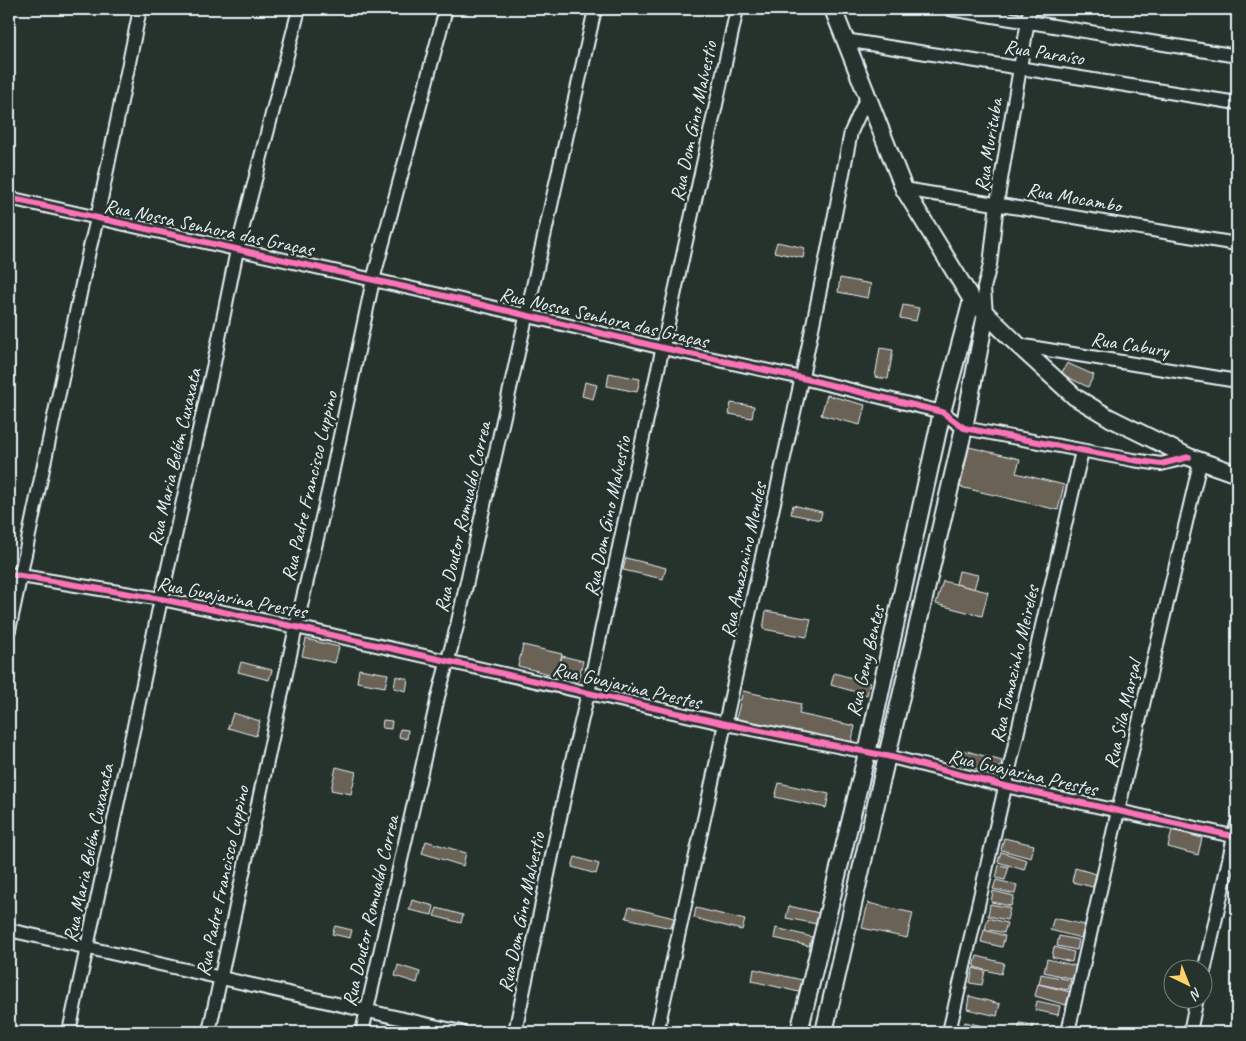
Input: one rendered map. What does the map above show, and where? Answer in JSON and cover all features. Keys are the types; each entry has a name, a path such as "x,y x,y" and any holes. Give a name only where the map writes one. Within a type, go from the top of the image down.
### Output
{"street":[{"path":"9,630 14,575 97,219 140,9"},
{"name":"Rua Maria Belém Cuxaxata","path":"68,1032 237,250 299,9"},
{"name":"Rua Padre Francisco Luppino","path":"209,1032 296,626 329,488 373,280 446,9"},
{"name":"Rua Doutor Romualdo Correa","path":"362,1032 438,697 459,616 595,9"},
{"name":"Rua Dom Gino Malvestio","path":"515,1032 571,765 737,9"},
{"path":"834,9 904,189 972,300 1075,397 1110,418 1194,460 1237,474"},
{"path":"950,9 1029,15 1237,56"},
{"name":"Rua Murituba","path":"986,314 984,288 990,265 997,203 1029,15"},
{"name":"Rua Paraíso","path":"845,40 1237,103"},
{"name":"Rua Amazonino Mendes","path":"657,1032 802,378 851,132 867,97"},
{"name":"Rua Mocambo","path":"904,189 1237,244"},
{"name":"Rua Nossa Senhora das Graças","path":"9,198 663,348 802,378 942,412 964,428 1161,464 1194,460"},
{"path":"972,300 984,288"},
{"name":"Rua Geny Bentes","path":"799,1032 867,753 942,412 972,300"},
{"path":"824,1032 964,428 986,314"},
{"name":"Rua Cabury","path":"1018,345 1237,381"},
{"name":"Rua Tomazinho Meireles","path":"949,1032 1082,451"},
{"name":"Rua Sila Marçal","path":"1068,1032 1194,460"},
{"name":"Rua Guajarina Prestes","path":"14,575 161,599 296,626 726,724 887,756 1005,786 1118,811 1236,832"},
{"path":"1207,958 1236,832"},
{"path":"9,930 461,1032"},
{"path":"1190,1032 1195,1008"}],"building":[{"path":"777,242 805,248 803,258 774,252"},
{"path":"840,278 871,284 868,298 838,292"},
{"path":"903,305 919,308 916,321 900,318"},
{"path":"880,348 893,350 888,379 875,377"},
{"path":"1067,363 1094,375 1088,387 1061,374"},
{"path":"609,373 640,379 637,392 607,386"},
{"path":"585,382 597,385 593,399 582,396"},
{"path":"827,395 865,405 860,425 821,415"},
{"path":"731,403 754,406 752,418 729,414"},
{"path":"969,447 1020,459 1016,473 1064,485 1058,510 960,487"},
{"path":"793,505 822,512 820,520 791,514"},
{"path":"626,558 666,568 663,579 623,570"},
{"path":"959,571 978,575 974,589 956,584"},
{"path":"943,581 988,592 982,616 936,604"},
{"path":"766,611 811,619 807,637 763,629"},
{"path":"306,639 339,647 335,663 302,656"},
{"path":"523,645 562,654 557,676 518,666"},
{"path":"562,656 583,661 578,681 557,676"},
{"path":"241,662 272,670 269,680 238,672"},
{"path":"359,669 388,674 385,687 357,682"},
{"path":"834,673 870,683 867,695 831,685"},
{"path":"396,676 408,679 406,691 394,688"},
{"path":"743,691 801,704 799,714 855,726 851,744 736,719"},
{"path":"233,713 260,721 256,736 228,728"},
{"path":"383,720 392,721 391,729 382,728"},
{"path":"400,729 408,730 407,739 399,737"},
{"path":"956,748 1002,761 998,775 952,762"},
{"path":"336,767 356,772 351,794 331,790"},
{"path":"779,783 829,794 826,808 775,797"},
{"path":"1172,830 1202,838 1198,855 1168,847"},
{"path":"1004,838 1034,845 1031,858 1001,850"},
{"path":"426,841 466,853 463,866 422,853"},
{"path":"1001,852 1027,860 1024,870 998,862"},
{"path":"575,857 599,864 596,874 572,867"},
{"path":"999,865 1009,867 1005,880 996,878"},
{"path":"1075,868 1096,874 1093,887 1072,882"},
{"path":"996,880 1017,885 1015,894 993,889"},
{"path":"993,891 1014,896 1011,906 991,902"},
{"path":"412,900 434,906 432,915 409,910"},
{"path":"868,903 913,913 907,938 862,928"},
{"path":"990,904 1010,908 1007,920 988,916"},
{"path":"789,906 819,913 817,924 786,918"},
{"path":"629,907 674,918 671,928 626,918"},
{"path":"437,908 463,915 461,923 434,916"},
{"path":"696,908 745,920 742,930 694,918"},
{"path":"988,918 1007,923 1004,933 985,929"},
{"path":"1054,918 1085,925 1081,938 1050,930"},
{"path":"335,926 352,930 350,938 332,934"},
{"path":"776,928 812,937 809,946 774,938"},
{"path":"984,930 1005,936 1002,947 981,942"},
{"path":"1059,936 1079,940 1077,950 1057,946"},
{"path":"1054,947 1074,952 1072,962 1052,957"},
{"path":"977,956 1004,963 1001,974 974,967"},
{"path":"1047,959 1076,966 1073,979 1044,972"},
{"path":"398,965 420,972 417,983 395,976"},
{"path":"973,968 985,971 982,985 970,983"},
{"path":"754,969 802,980 799,992 752,981"},
{"path":"1041,974 1071,980 1068,990 1039,984"},
{"path":"1038,984 1070,992 1066,1005 1035,996"},
{"path":"969,996 1000,1004 997,1016 967,1009"},
{"path":"1037,1001 1060,1006 1058,1015 1035,1010"},
{"path":"965,1022 1000,1030 999,1032 962,1032"},
{"path":"1020,1023 1033,1025 1031,1032 1018,1032"},
{"path":"683,1025 706,1031 681,1032"}],"cycle path":[{"path":"9,198 436,294 663,348 802,378 942,412 964,428 1161,464 1189,457"},
{"path":"9,574 161,599 296,627 726,724 887,756 1005,786 1237,837"}]}
